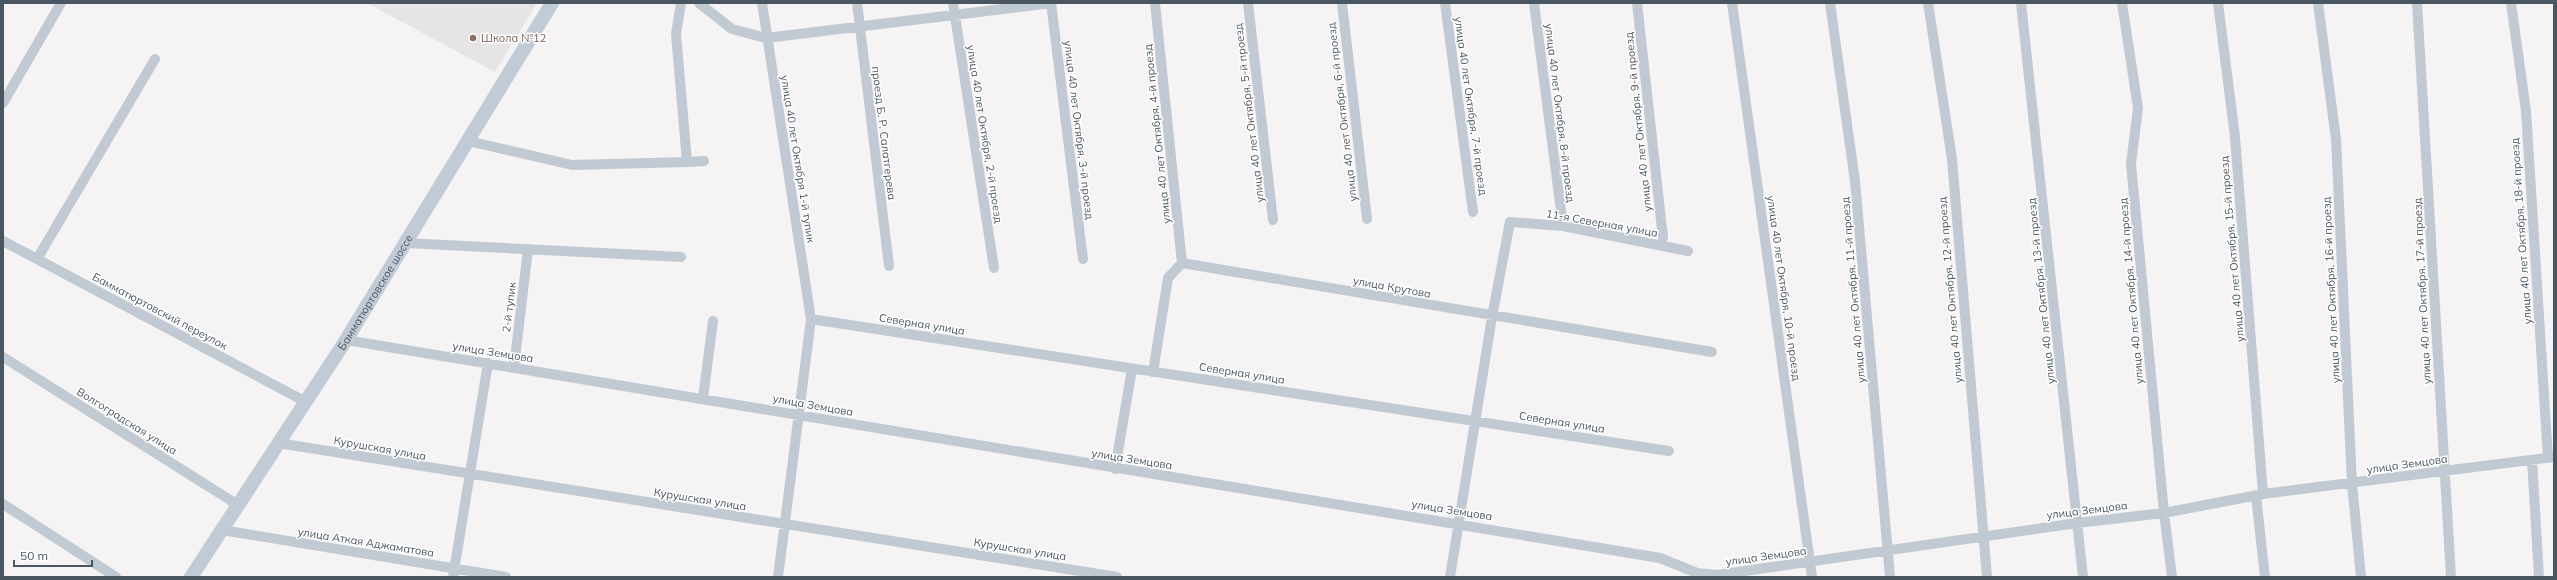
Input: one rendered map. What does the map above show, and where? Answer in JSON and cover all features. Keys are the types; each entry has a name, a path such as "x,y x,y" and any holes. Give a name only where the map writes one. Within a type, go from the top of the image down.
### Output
{"street":[{"path":"3,103 61,3"},
{"name":"Бамматюртовское шоссе","path":"191,577 346,340 552,3"},
{"path":"681,3 676,34 687,162"},
{"path":"699,3 732,29 766,38 1051,3"},
{"name":"улица 40 лет Октября 1-й тупик","path":"762,3 766,38 811,319 778,577"},
{"name":"проезд Б. Р. Салатгерева","path":"857,3 889,266"},
{"name":"улица 40 лет Октября, 2-й проезд","path":"953,3 994,268"},
{"name":"улица 40 лет Октября, 3-й проезд","path":"1051,3 1083,260"},
{"name":"улица 40 лет Октября, 4-й проезд","path":"1155,3 1182,263"},
{"name":"улица 40 лет Октября, 5-й проезд","path":"1248,3 1273,220"},
{"name":"улица 40 лет Октября, 6-й проезд","path":"1342,3 1367,219"},
{"name":"улица 40 лет Октября, 7-й проезд","path":"1445,3 1473,212"},
{"name":"улица 40 лет Октября, 8-й проезд","path":"1534,3 1563,226"},
{"name":"улица 40 лет Октября, 9-й проезд","path":"1637,3 1663,238"},
{"name":"улица 40 лет Октября, 10-й проезд","path":"1732,3 1812,577"},
{"name":"улица 40 лет Октября, 11-й проезд","path":"1830,3 1855,181 1890,577"},
{"name":"улица 40 лет Октября, 12-й проезд","path":"1928,3 1952,159 1982,536 1987,577"},
{"name":"улица 40 лет Октября, 13-й проезд","path":"2021,3 2083,577"},
{"name":"улица 40 лет Октября, 14-й проезд","path":"2122,3 2138,108 2131,164 2164,513 2172,577"},
{"name":"улица 40 лет Октября, 15-й проезд","path":"2218,3 2235,137 2265,577"},
{"name":"улица 40 лет Октября, 16-й проезд","path":"2318,3 2336,140 2352,484 2361,577"},
{"name":"улица 40 лет Октября, 17-й проезд","path":"2417,3 2436,342 2446,470 2451,577"},
{"name":"улица 40 лет Октября, 18-й проезд","path":"2511,3 2526,111 2551,457"},
{"path":"37,260 155,59"},
{"path":"468,141 572,165 704,161"},
{"name":"11-я Северная улица","path":"1492,317 1510,222 1563,226 1688,251"},
{"name":"Бамматюртовский переулок","path":"3,241 306,402"},
{"path":"405,244 681,257"},
{"name":"2-й тупик","path":"514,367 528,249"},
{"path":"1153,372 1168,278 1182,263"},
{"name":"улица Крутова","path":"1182,263 1492,317 1712,352"},
{"path":"1450,577 1492,317"},
{"name":"Северная улица","path":"811,319 1669,451"},
{"path":"703,398 713,321"},
{"name":"улица Земцова","path":"346,340 799,414 1115,469 1458,523 1660,558 1697,573 1717,576 1982,536 2164,513 2260,495 2551,457"},
{"name":"Волгоградская улица","path":"3,356 238,505"},
{"path":"454,573 468,475 488,363"},
{"path":"1115,469 1132,369"},
{"name":"Курушская улица","path":"278,443 468,475 1117,577"},
{"path":"2532,460 2539,577"},
{"path":"3,504 116,577"},
{"name":"улица Аткая Аджаматова","path":"222,530 454,573 506,577"}],"shaded area":[{"name":"Школа №12","path":"367,3 537,3 495,72"}],"place":[{"name":"Школа №12","path":"473,38"}]}
